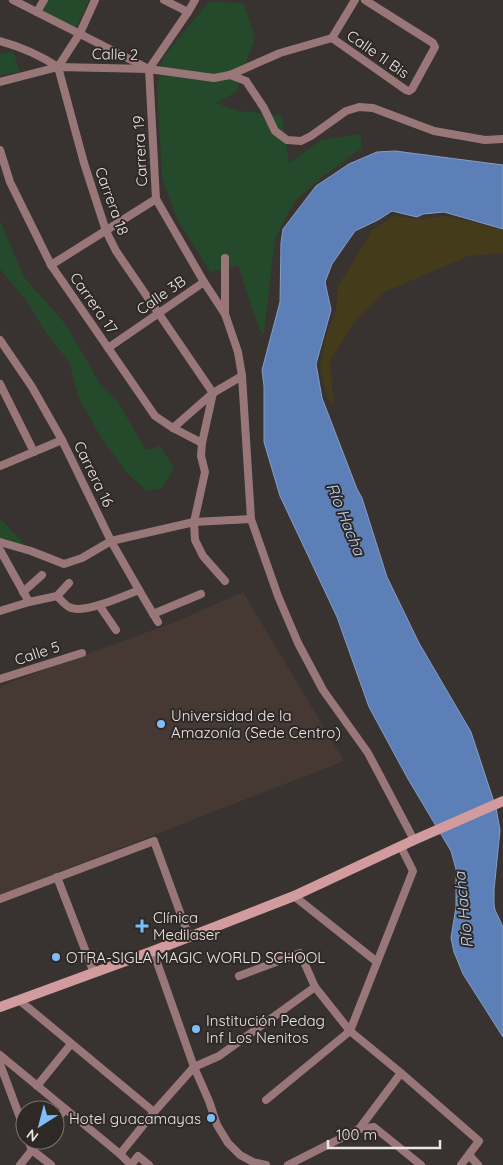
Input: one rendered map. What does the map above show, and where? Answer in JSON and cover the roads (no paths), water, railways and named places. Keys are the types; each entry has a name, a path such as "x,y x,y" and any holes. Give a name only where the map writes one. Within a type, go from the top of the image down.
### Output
{"main road":[{"path":"0,1007 153,951 294,896 503,801"}],"street":[{"path":"13,0 149,69 195,0"},
{"path":"37,12 44,0"},
{"path":"0,41 39,55 58,67 80,33 95,0"},
{"path":"164,0 188,12"},
{"path":"332,38 355,0"},
{"name":"Calle 1I Bis","path":"332,38 406,90 412,89 435,47 433,43 365,0"},
{"name":"Calle 2","path":"0,82 58,67 149,69 214,78 230,75 280,53 332,38"},
{"name":"Carrera 18","path":"58,67 84,164 106,231 116,250 213,393"},
{"name":"Carrera 19","path":"149,69 156,199 204,282 226,314 238,352 242,376 251,518 278,596 298,643 323,690 368,754 419,838"},
{"path":"230,75 246,81 264,108 275,131 288,140 300,140 311,136 346,111 358,107 372,108 434,132 485,140 503,139"},
{"name":"Carrera 17","path":"0,150 10,182 51,266 156,416 173,428 202,443"},
{"path":"51,266 156,199"},
{"path":"225,258 226,314"},
{"name":"Calle 3B","path":"108,348 204,282"},
{"name":"Carrera 16","path":"0,340 32,386 62,440 111,541 158,622"},
{"path":"173,428 213,393 242,376"},
{"path":"0,384 34,452"},
{"path":"213,393 202,443 201,456 205,472 194,522 194,540 203,556 224,581"},
{"path":"0,466 62,440"},
{"path":"0,542 31,551 64,564 82,558 111,541 194,522 251,518"},
{"path":"0,550 29,602"},
{"path":"23,592 42,575"},
{"path":"0,611 57,596 68,583"},
{"path":"57,596 69,608 76,610 99,606 138,590"},
{"path":"153,614 201,594"},
{"path":"99,606 116,630"},
{"name":"Calle 5","path":"0,679 82,653"},
{"path":"0,899 154,841 189,937"},
{"path":"266,1100 350,1030 413,871 401,847"},
{"path":"56,877 94,973"},
{"path":"294,896 377,962"},
{"path":"153,951 194,1067 217,1125 228,1144 240,1155 253,1162 266,1165"},
{"path":"239,976 300,953 315,987 350,1030 479,1141 461,1165"},
{"path":"120,1154 194,1067 218,1056 315,987"},
{"path":"19,1000 154,1112"},
{"path":"37,1086 72,1044"},
{"path":"0,1055 54,1100"},
{"path":"0,1064 15,1104"},
{"path":"358,1129 401,1073"},
{"path":"65,1109 131,1165 138,1156 149,1165"},
{"path":"288,1165 358,1129 374,1127 420,1165"},
{"path":"20,1165 32,1150 51,1165"},
{"path":"468,1155 478,1165"}],"water":[{"name":"Río Hacha","path":"395,151 503,165 503,229 444,212 423,214 417,217 392,211 355,231 332,264 325,282 331,310 316,364 322,398 362,498 387,577 419,643 471,732 496,808 500,830 494,904 503,927 503,1037 463,974 454,952 451,938 456,907 456,869 451,851 408,779 369,707 337,617 280,496 264,442 264,386 262,370 280,302 283,229 316,186 349,164 377,152"}],"place":[{"name":"Universidad de la Amazonía (Sede Centro)","path":"161,724"},
{"name":"Clínica Medilaser","path":"142,926"},
{"name":"OTRA-SIGLA MAGIC WORLD SCHOOL","path":"56,957"},
{"name":"Institución Pedag Inf Los Nenitos","path":"196,1029"},
{"name":"Hotel guacamayas","path":"211,1118"}]}
